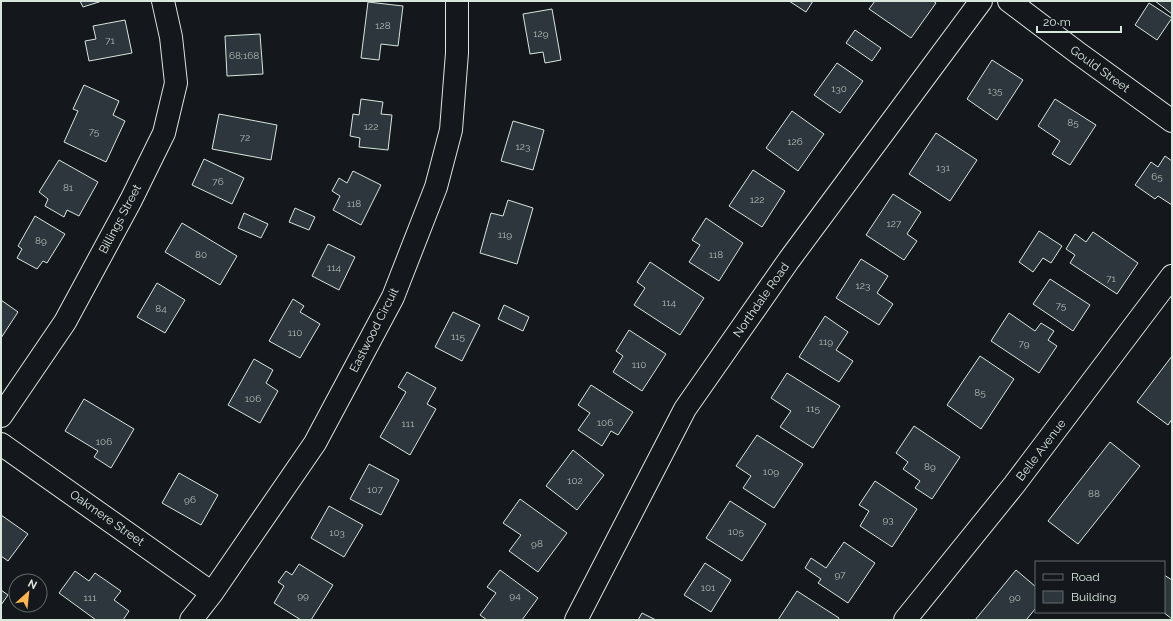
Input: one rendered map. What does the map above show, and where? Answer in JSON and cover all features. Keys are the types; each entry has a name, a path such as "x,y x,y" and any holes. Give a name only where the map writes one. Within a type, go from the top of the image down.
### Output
{"street":[{"name":"Billings Street","path":"1,416 65,322 131,200 164,133 176,83 171,37 163,1"},
{"name":"Eastwood Circuit","path":"191,620 212,593 315,443 393,297 436,187 451,130 457,53 457,1"},
{"name":"Northdale Road","path":"576,620 685,409 789,260 981,1"},
{"name":"Gould Street","path":"1009,1 1172,121"},
{"name":"Belle Avenue","path":"905,620 1014,485 1172,276"},
{"name":"Oakmere Street","path":"1,444 212,593"}],"building":[{"path":"80,1 102,1 83,7"},
{"path":"789,1 813,1 806,12"},
{"path":"875,1 933,1 936,3 911,38 869,9"},
{"path":"1155,1 1172,1 1172,14"},
{"path":"368,2 403,6 398,46 381,44 379,60 361,58"},
{"path":"1149,3 1172,18 1157,40 1135,25"},
{"path":"552,9 561,60 545,63 543,52 530,54 523,14"},
{"path":"125,20 132,53 89,61 85,41 96,39 93,26"},
{"path":"855,30 881,48 872,61 846,43"},
{"path":"260,34 263,74 227,76 225,36"},
{"path":"992,60 1023,80 997,120 967,99"},
{"path":"837,63 863,81 840,113 814,95"},
{"path":"84,85 119,101 113,115 125,121 106,162 64,142 78,111 73,109"},
{"path":"361,99 383,102 381,114 392,115 388,150 359,147 360,138 350,136 353,114 359,115"},
{"path":"1055,99 1096,125 1070,165 1052,154 1060,141 1038,126"},
{"path":"792,111 824,134 798,171 766,148"},
{"path":"219,114 277,125 271,160 212,149"},
{"path":"513,121 544,130 533,170 501,161"},
{"path":"936,133 977,160 950,201 909,174"},
{"path":"1165,156 1172,161 1172,205 1158,196 1155,199 1135,185 1151,162 1158,167"},
{"path":"204,159 244,178 232,204 192,185"},
{"path":"59,160 98,182 79,216 67,210 64,217 45,206 48,199 39,192"},
{"path":"753,170 785,191 762,227 729,206"},
{"path":"353,171 381,185 361,225 333,210 340,196 332,191 339,178 347,183"},
{"path":"893,194 921,212 907,234 917,241 904,260 866,235"},
{"path":"508,200 533,208 517,264 480,253 491,213 503,216"},
{"path":"295,208 315,217 309,230 289,222"},
{"path":"244,213 268,224 261,238 238,228"},
{"path":"35,216 65,234 47,263 43,261 37,269 17,258 22,249 18,246"},
{"path":"706,218 743,243 719,281 689,262 700,245 692,240"},
{"path":"182,223 237,256 220,285 165,252"},
{"path":"1039,231 1062,246 1051,263 1043,258 1033,272 1019,262"},
{"path":"1093,232 1138,263 1117,294 1070,263 1075,255 1066,249 1075,234 1086,242"},
{"path":"328,244 355,257 339,290 312,276"},
{"path":"861,259 888,276 877,293 893,304 879,325 836,298"},
{"path":"650,262 704,298 680,335 634,305 645,288 637,282"},
{"path":"1050,279 1090,305 1073,331 1033,304"},
{"path":"157,283 185,300 165,333 137,317"},
{"path":"293,299 304,306 300,312 320,324 300,358 269,341"},
{"path":"1,300 18,312 1,338"},
{"path":"504,305 529,317 523,331 498,319"},
{"path":"453,312 480,325 462,361 435,347"},
{"path":"1009,313 1035,331 1041,323 1054,331 1048,340 1057,346 1039,373 991,341"},
{"path":"825,316 848,332 836,350 853,361 839,382 799,357"},
{"path":"629,330 666,354 642,391 613,372 623,356 616,351"},
{"path":"980,356 1014,379 981,429 947,405"},
{"path":"1172,356 1172,419 1168,425 1137,402"},
{"path":"254,359 273,370 266,383 278,391 260,423 228,405"},
{"path":"407,372 436,388 427,404 436,409 410,455 380,437 406,392 398,387"},
{"path":"787,373 840,406 813,448 780,427 791,411 771,398"},
{"path":"591,385 633,412 618,435 611,431 602,446 578,430 590,413 578,405"},
{"path":"84,399 134,429 111,468 94,457 98,451 65,431"},
{"path":"914,426 960,457 932,499 915,488 920,481 903,469 908,462 896,453"},
{"path":"757,435 803,464 774,508 743,488 751,476 736,466"},
{"path":"1110,442 1140,466 1078,544 1048,521"},
{"path":"573,450 604,475 577,510 546,486"},
{"path":"369,464 399,480 381,515 350,499"},
{"path":"179,473 218,495 201,525 162,503"},
{"path":"875,481 917,509 892,547 860,526 869,511 859,505"},
{"path":"520,499 567,533 538,572 509,551 521,535 503,523"},
{"path":"730,501 766,524 742,561 706,538"},
{"path":"329,506 363,525 344,557 311,538"},
{"path":"1,515 28,534 8,561 1,556"},
{"path":"844,542 875,563 848,603 818,583 821,579 805,568 811,558 826,568"},
{"path":"705,563 731,580 711,612 684,595"},
{"path":"299,564 333,585 311,620 301,620 274,603 284,586 278,582 286,571 292,575"},
{"path":"500,570 538,598 522,620 487,620 480,615 496,593 487,587"},
{"path":"1016,570 1035,586 1035,609 1026,620 975,620"},
{"path":"75,571 89,581 95,573 121,591 114,600 129,611 123,620 96,620 59,593"},
{"path":"1165,576 1172,580 1172,619 1164,613"},
{"path":"1,590 8,595 1,605"},
{"path":"797,591 839,618 838,620 778,620"},
{"path":"642,613 656,620 638,620"}]}
